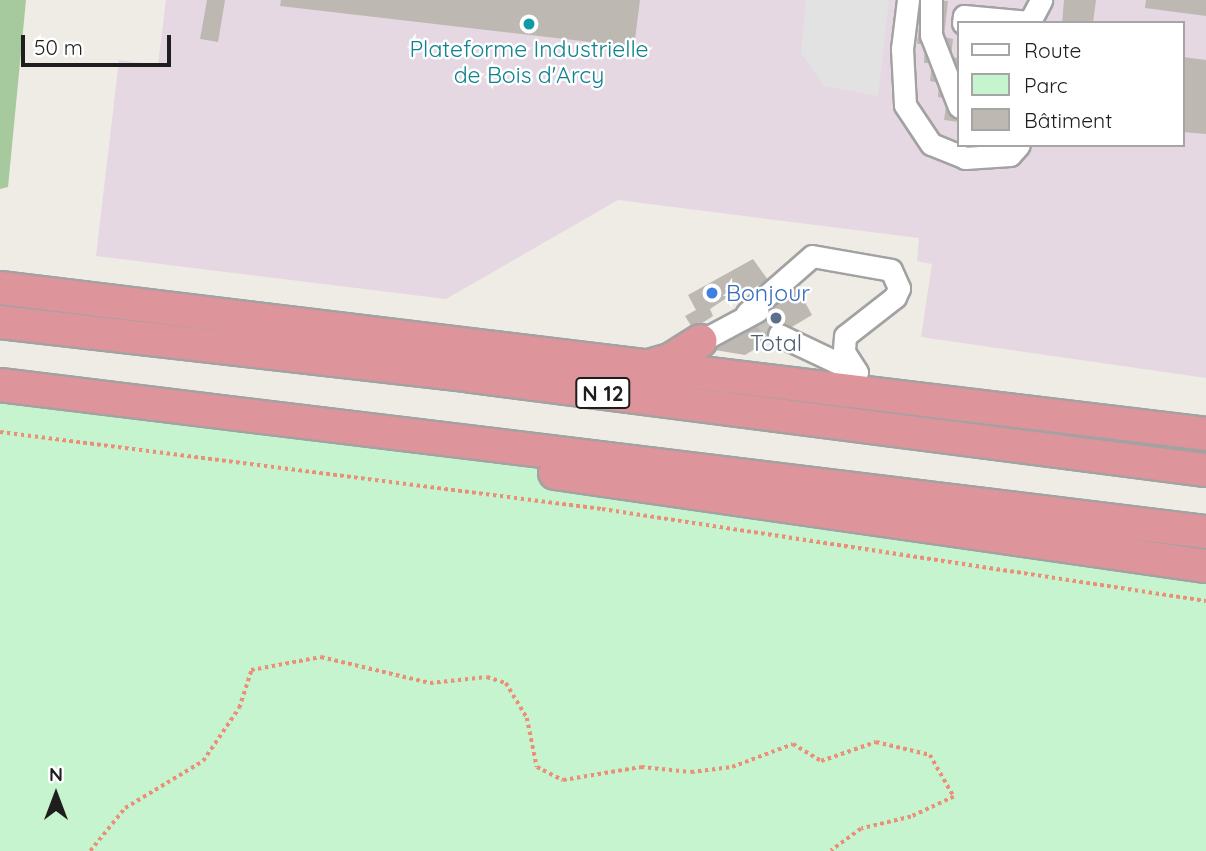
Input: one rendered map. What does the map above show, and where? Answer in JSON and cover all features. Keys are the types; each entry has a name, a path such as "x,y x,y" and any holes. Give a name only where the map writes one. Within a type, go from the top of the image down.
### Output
{"highway":[{"path":"0,288 1206,434"},
{"name":"N 12","path":"0,322 485,378 1206,470"},
{"path":"648,366 670,360 701,341"},
{"path":"857,372 916,387 933,400"},
{"path":"0,385 317,420 1206,533"},
{"path":"317,420 359,444 1206,566"}],"lane":[{"path":"908,0 902,49 905,105 931,144 965,158 1010,155 1017,147"},
{"path":"931,0 930,35 958,105"},
{"path":"963,21 964,16 1035,15"},
{"path":"701,341 752,312 812,256 891,270 899,288 895,298 845,336 844,352 857,372"},
{"path":"779,335 857,372"}],"path":[{"path":"0,432 574,505 1206,601"},
{"path":"90,851 125,808 203,761 239,708 251,670 321,657 430,683 487,677 506,683 527,718 537,767 563,780 641,767 691,772 732,767 793,744 821,761 876,742 930,755 954,797 911,817 861,829 831,851"}],"shaded area":[{"path":"166,0 1206,0 1206,378 921,337 932,264 917,261 919,238 618,200 446,299 96,256 119,60 158,65"},
{"path":"806,0 889,0 878,96 824,86 801,53"}],"green space":[{"path":"0,0 26,0 8,187 0,189"},
{"path":"0,370 1206,565 1206,851 0,851"}],"building":[{"path":"207,0 225,0 218,42 200,39"},
{"name":"Plateforme Industrielle de Bois d'Arcy","path":"281,0 640,0 634,47 280,6"},
{"path":"922,0 948,1 944,37 953,39 951,57 958,58 958,122 944,120 947,99 938,97 939,83 930,81 932,63 924,63 925,44 917,44"},
{"path":"1064,0 1096,0 1093,21 1062,21"},
{"path":"1146,0 1206,0 1206,16 1145,8"},
{"path":"1185,57 1206,60 1206,134 1185,132"},
{"name":"Bonjour","path":"753,259 768,280 741,296 737,291 710,309 713,316 693,329 685,316 696,310 688,295"},
{"path":"797,288 812,315 745,355 715,350 716,336"}],"tunnel":[{"path":"757,311 779,335"}],"place":[{"name":"Plateforme Industrielle de Bois d'Arcy","path":"529,24"},
{"name":"Bonjour","path":"712,293"},
{"name":"Total","path":"776,318"}]}
